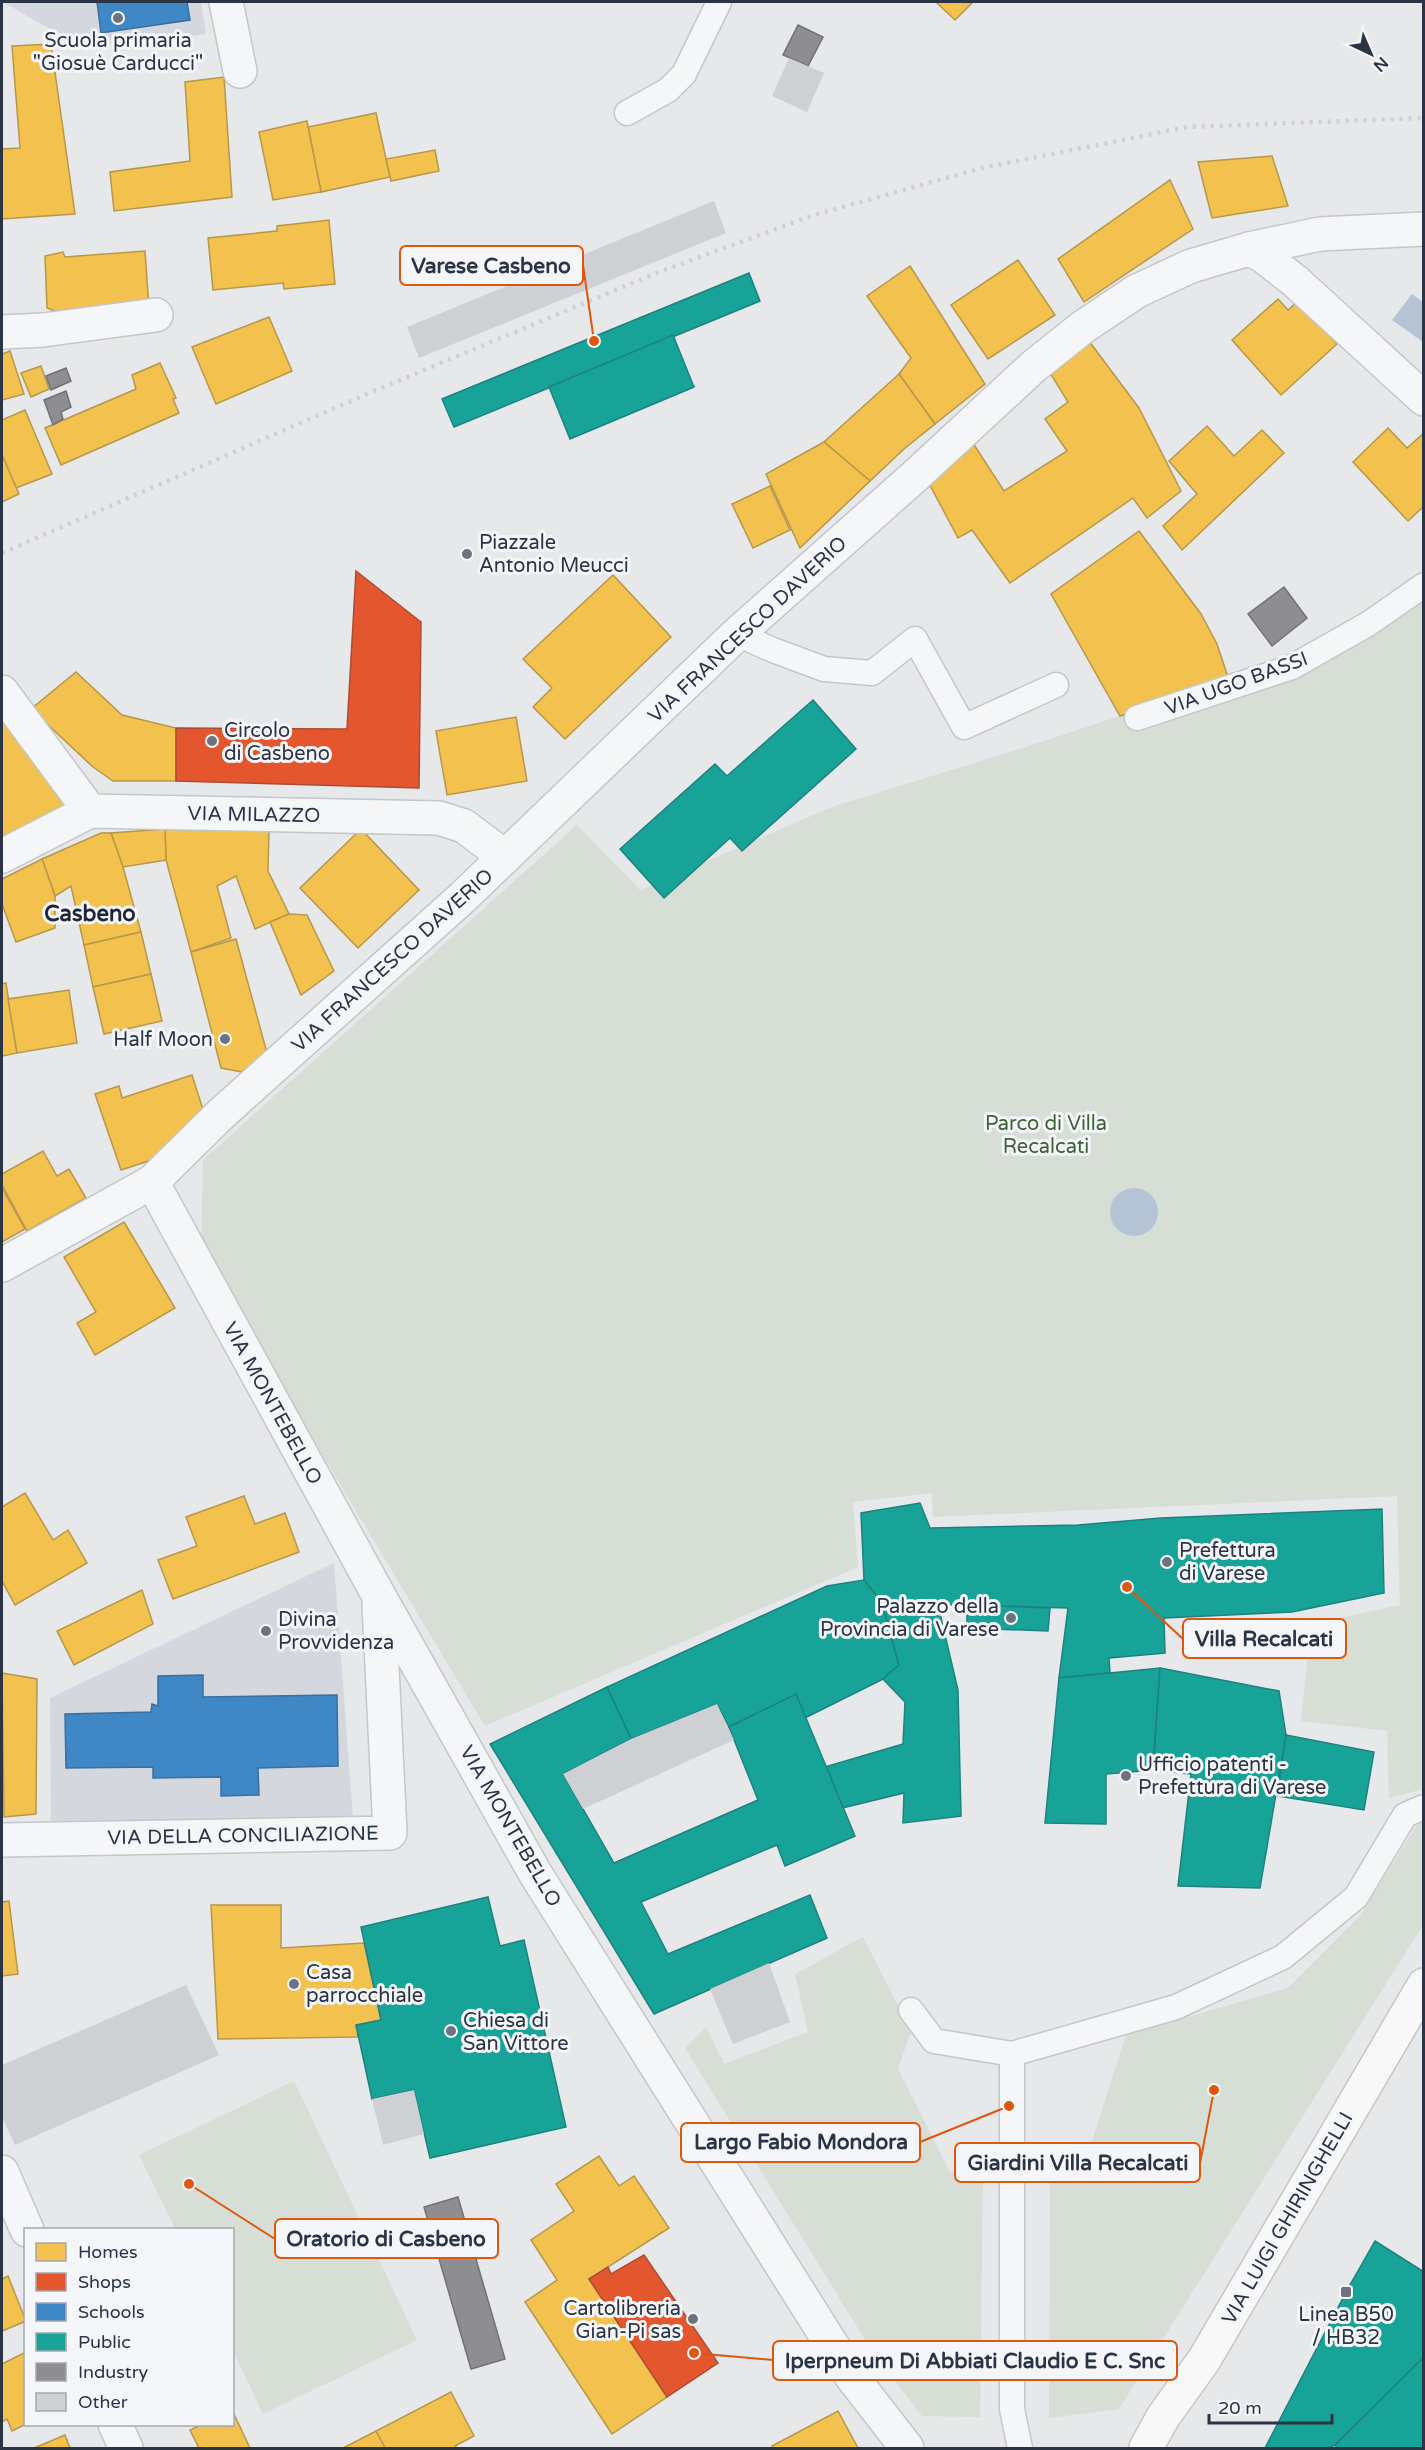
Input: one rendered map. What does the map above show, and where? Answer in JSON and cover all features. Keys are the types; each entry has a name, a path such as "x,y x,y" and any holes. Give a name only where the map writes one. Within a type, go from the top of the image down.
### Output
{"street":[{"path":"226,2 240,70"},
{"name":"VIA FRANCESCO DAVERIO","path":"2,1265 152,1182 221,1114 453,906 737,634 914,477 1034,366 1083,327 1137,291 1191,266 1250,249 1320,234 1424,229"},
{"path":"1250,249 1263,256 1294,281 1424,399"},
{"path":"2,332 43,330 156,315"},
{"path":"2,692 90,811"},
{"name":"VIA MILAZZO","path":"2,856 90,811 439,818 464,826 505,857"},
{"name":"VIA MONTEBELLO","path":"152,1182 379,1596 535,1873 852,2377 907,2448"},
{"name":"VIA DELLA CONCILIAZIONE","path":"2,1840 390,1833 379,1596"},
{"name":"VIA LUIGI GHIRINGHELLI","path":"1146,2448 1163,2417 1204,2360 1424,1985"},
{"path":"2,2172 27,2228"},
{"path":"116,2426 126,2448"}],"lane":[{"path":"627,112 649,103 668,90 684,74 719,2"},
{"name":"VIA UGO BASSI","path":"1137,718 1292,667 1368,624 1424,585"},
{"path":"737,634 824,669 872,673 915,639 964,728 1056,685"},
{"path":"911,2010 934,2041 1012,2054 1176,2007 1283,1957 1356,1897 1405,1815 1424,1808"},
{"path":"1012,2054 1012,2409 1020,2448"}],"shaded area":[{"name":"Scuola primaria \"Giosuè Carducci\"","path":"3,2 201,2 206,34 83,48"},
{"name":"Divina Provvidenza","path":"334,1563 353,1818 51,1821 50,1698"}],"green space":[{"name":"Parco di Villa Recalcati","path":"1423,576 1423,1789 1389,1798 1387,1731 1301,1721 1311,1624 1400,1605 1397,1496 933,1517 932,1493 853,1502 858,1567 485,1726 201,1252 203,1160 577,825 640,890 832,807 1032,745 1327,647"},
{"path":"1423,1815 1423,1925 1119,2409 1049,2418 1050,2179 1091,2144 1126,2035 1288,1988 1360,1916"},
{"path":"863,1937 911,2031 898,2069 950,2172 983,2173 980,2417 922,2416 872,2351 685,2048 706,2027 724,2064 808,2032 795,1974"},
{"path":"294,2081 417,2340 263,2414 234,2353 234,2228 175,2228 139,2155"}],"water":[{"path":"1412,294 1423,302 1423,342 1392,320"},
{"path":"1134,1188 1151,1195 1158,1212 1151,1229 1134,1236 1117,1229 1110,1212 1117,1195"}],"building: Homes":[{"path":"936,2 973,2 955,20"},
{"path":"51,44 75,214 2,219 2,149 20,148 12,46"},
{"path":"224,77 232,197 114,211 110,172 190,161 185,82"},
{"path":"376,113 390,177 321,192 308,127"},
{"path":"307,121 321,192 273,200 259,132"},
{"path":"435,150 439,171 391,181 386,159"},
{"path":"1272,156 1288,206 1212,218 1198,162"},
{"path":"1170,180 1193,229 1084,302 1058,259"},
{"path":"329,220 335,284 284,289 283,283 213,290 208,238 277,231 277,226"},
{"path":"145,251 149,308 57,320 55,311 47,308 45,256 63,252 65,257"},
{"path":"1018,260 1055,315 988,359 951,305"},
{"path":"910,266 985,384 935,424 899,374 911,358 867,296"},
{"path":"1278,299 1288,310 1298,301 1337,344 1281,395 1232,340"},
{"path":"269,317 292,371 216,404 192,347"},
{"path":"1086,337 1139,408 1181,491 1147,518 1133,498 1010,583 972,530 958,538 924,474 971,440 1004,491 1067,451 1045,419 1068,402 1044,363"},
{"path":"10,351 24,394 2,400 2,354"},
{"path":"160,363 176,398 173,399 179,413 61,465 45,428 136,389 132,375"},
{"path":"41,366 49,389 31,397 21,373"},
{"path":"899,374 935,424 870,481 824,442"},
{"path":"25,410 52,474 16,488 2,455 2,420"},
{"path":"1207,426 1234,456 1262,430 1284,453 1182,550 1163,526 1197,494 1169,461"},
{"path":"1388,428 1407,448 1424,433 1424,506 1408,521 1353,462"},
{"path":"824,442 870,481 800,548 766,474"},
{"path":"2,455 19,494 2,502"},
{"path":"770,486 790,530 753,548 732,504"},
{"path":"1139,531 1201,614 1217,644 1229,680 1120,716 1051,594"},
{"path":"613,575 671,637 565,739 533,707 552,688 523,659"},
{"path":"76,672 122,715 176,728 176,781 113,781 93,767 31,709"},
{"path":"516,717 527,781 447,795 436,731"},
{"path":"2,719 68,804 2,839"},
{"path":"165,829 269,830 268,871 289,914 255,929 236,876 217,886 231,938 191,952 166,860"},
{"path":"165,829 166,860 123,867 111,833"},
{"path":"361,829 419,890 358,948 300,888"},
{"path":"101,833 111,833 141,932 84,945 71,886 55,896 42,859"},
{"path":"42,859 55,896 55,928 16,942 2,904 2,879"},
{"path":"289,914 307,915 334,971 301,995 270,922"},
{"path":"141,932 151,974 93,987 84,945"},
{"path":"236,939 267,1053 247,1073 221,1068 191,952"},
{"path":"151,974 162,1021 104,1034 93,987"},
{"path":"6,983 17,1053 2,1056 2,984"},
{"path":"69,990 77,1043 17,1053 8,999"},
{"path":"192,1075 206,1119 173,1153 121,1170 95,1094 119,1086 122,1098"},
{"path":"43,1151 57,1176 69,1169 86,1198 27,1231 2,1185 2,1174"},
{"path":"2,1188 25,1229 2,1242"},
{"path":"124,1222 175,1308 95,1355 77,1323 96,1312 64,1257"},
{"path":"25,1493 53,1540 68,1530 87,1563 15,1605 2,1581 2,1507"},
{"path":"244,1496 255,1524 285,1513 299,1552 173,1599 158,1560 197,1546 186,1517"},
{"path":"142,1590 153,1624 74,1665 57,1631"},
{"path":"2,1673 37,1679 36,1814 4,1817"},
{"path":"9,1901 18,1974 2,1976 2,1902"},
{"name":"Casa parrocchiale","path":"211,1905 281,1905 281,1948 364,1943 381,2020 356,2025 358,2037 218,2039"},
{"path":"599,2156 619,2186 634,2176 669,2228 589,2279 667,2397 612,2434 525,2302 557,2280 531,2240 574,2211 556,2184"},
{"path":"8,2276 24,2316 24,2322 2,2331 2,2279"},
{"path":"24,2353 24,2425 12,2431 7,2419 2,2422 2,2364"},
{"path":"451,2392 474,2436 455,2446 457,2448 385,2448 376,2431"},
{"path":"838,2411 858,2448 774,2448 772,2446"},
{"path":"234,2414 250,2448 199,2448 190,2430 199,2426 234,2426"},
{"path":"376,2431 385,2448 343,2448"},
{"path":"65,2435 70,2448 34,2448"}],"building: Shops":[{"path":"356,571 421,622 419,788 176,781 176,728 347,729"},
{"path":"644,2255 718,2363 667,2397 589,2279 608,2267 611,2274"}],"building: Schools":[{"path":"97,2 187,2 190,20 101,33"},
{"path":"203,1675 203,1697 337,1695 338,1766 258,1768 259,1795 221,1796 221,1777 153,1778 153,1767 66,1768 65,1714 151,1712 152,1704 158,1706 158,1676"}],"building: Public":[{"path":"749,273 760,301 454,427 442,399"},
{"path":"673,335 694,387 570,439 549,387"},
{"path":"813,700 856,749 742,851 730,838 664,898 620,849 715,764 727,776"},
{"path":"920,1503 930,1528 1078,1525 1161,1518 1382,1509 1384,1593 1292,1612 1164,1618 1165,1653 1109,1658 1110,1673 1059,1678 1068,1608 882,1603 864,1580 861,1513"},
{"path":"864,1580 882,1603 899,1665 883,1679 805,1718 796,1694 729,1727 717,1704 631,1739 607,1687 827,1586"},
{"path":"882,1603 938,1605 958,1690 961,1816 903,1823 904,1793 842,1808 825,1767 903,1744 905,1702 883,1679 899,1665"},
{"path":"967,1605 1050,1608 1048,1631 967,1628"},
{"path":"1160,1668 1153,1770 1106,1774 1106,1824 1045,1823 1059,1678"},
{"path":"1160,1668 1279,1691 1286,1735 1260,1888 1178,1886 1191,1774 1153,1770"},
{"path":"607,1687 631,1739 563,1774 614,1863 758,1800 729,1727 796,1694 855,1836 785,1866 777,1845 641,1902 668,1954 810,1895 827,1938 654,2014 490,1744"},
{"path":"1286,1735 1374,1752 1364,1810 1277,1796"},
{"name":"Chiesa di San Vittore","path":"488,1897 500,1946 524,1940 566,2127 430,2158 414,2090 372,2099 356,2025 381,2020 361,1927"},
{"path":"1375,2241 1424,2272 1424,2357 1335,2445 1328,2448 1265,2448 1346,2292"},
{"path":"1424,2357 1424,2448 1337,2448 1335,2445"}],"building: Industry":[{"path":"798,25 823,37 808,66 783,55"},
{"path":"66,368 71,381 51,390 46,376"},
{"path":"66,391 71,407 61,412 63,419 53,425 44,400"},
{"path":"1284,587 1307,618 1272,646 1248,614"},
{"path":"458,2197 505,2359 471,2369 424,2207"}],"building: Other":[{"path":"789,58 824,73 807,112 772,96"},
{"path":"714,201 726,233 419,358 407,327"},
{"path":"717,1704 734,1740 583,1809 563,1774 631,1739"},
{"path":"769,1963 790,2022 733,2044 710,1989"},
{"path":"186,1985 219,2055 15,2145 2,2117 2,2065"},
{"path":"414,2090 424,2134 383,2145 372,2099"}],"railway":[{"path":"2,553 381,388 659,272 814,215 982,168 1187,127 1424,118"}],"place":[{"name":"Scuola primaria \"Giosuè Carducci\"","path":"118,18"},
{"name":"Varese Casbeno","path":"594,341"},
{"name":"Piazzale Antonio Meucci","path":"467,554"},
{"name":"Circolo di Casbeno","path":"212,741"},
{"name":"Half Moon","path":"225,1039"},
{"name":"Prefettura di Varese","path":"1167,1562"},
{"name":"Villa Recalcati","path":"1127,1587"},
{"name":"Palazzo della Provincia di Varese","path":"1011,1618"},
{"name":"Divina Provvidenza","path":"266,1631"},
{"name":"Ufficio patenti - Prefettura di Varese","path":"1126,1776"},
{"name":"Casa parrocchiale","path":"294,1984"},
{"name":"Chiesa di San Vittore","path":"451,2031"},
{"name":"Giardini Villa Recalcati","path":"1214,2090"},
{"name":"Largo Fabio Mondora","path":"1009,2106"},
{"name":"Oratorio di Casbeno","path":"189,2184"},
{"name":"Linea B50 / HB32","path":"1346,2292"},
{"name":"Cartolibreria Gian-Pi sas","path":"693,2319"},
{"name":"Iperpneum Di Abbiati Claudio E C. Snc","path":"694,2353"}],"district":[{"name":"Casbeno","path":"90,913"}]}
